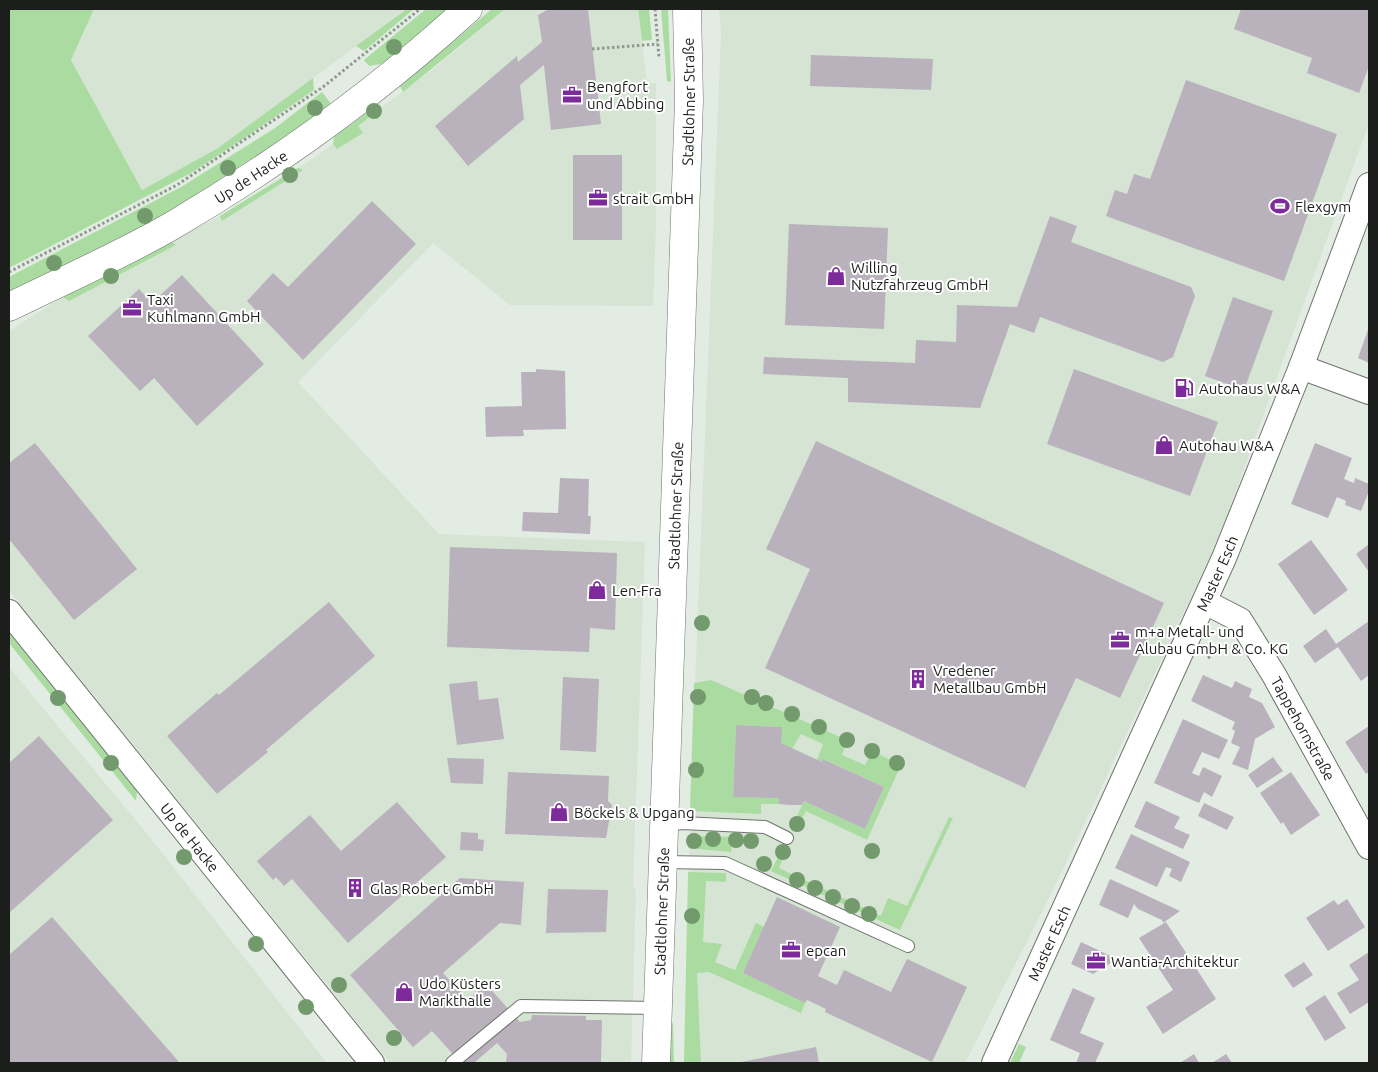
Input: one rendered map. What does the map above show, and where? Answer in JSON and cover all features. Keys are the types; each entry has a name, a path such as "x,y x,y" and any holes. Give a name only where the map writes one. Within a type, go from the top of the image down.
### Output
{"street":[{"name":"Up de Hacke","path":"9,307 174,224 301,144 417,55 468,9"},
{"name":"Stadtlohner Straße","path":"656,1063 688,110 687,9"},
{"name":"Master Esch","path":"994,1063 1016,1019 1224,558 1301,366 1369,185"},
{"path":"1301,366 1369,392"},
{"name":"Tappehornstraße","path":"1204,602 1240,620 1274,675 1369,848"},
{"name":"Up de Hacke","path":"9,612 372,1063"}],"lane":[{"path":"664,825 683,823 764,828 787,838"},
{"path":"663,862 726,863 908,946"},
{"path":"452,1063 521,1006 658,1008"}],"path":[{"path":"9,272 177,185 323,87 420,9"},
{"path":"592,49 658,44"},
{"path":"1205,664 1213,653 1231,646"}],"shaded area":[{"path":"94,9 407,9 218,148 142,190 71,60"},
{"path":"505,9 638,9 647,83 656,83 656,224 653,306 510,305 433,243 298,382 439,534 645,542 633,886 636,891 631,1063 390,1063 9,590 9,331 63,297 220,216 314,158 437,66"},
{"path":"719,9 1369,9 1369,123 1220,535 1054,888 965,1063 685,1063 690,811 721,33"},
{"path":"9,667 148,835 327,1063 9,1063"}],"green space":[{"path":"9,9 94,9 71,60 142,190 218,148 313,78 314,90 191,173 9,268"},
{"path":"407,9 414,9 364,51 356,46"},
{"path":"426,9 450,9 387,63 369,66 364,60"},
{"path":"492,9 505,9 403,92 400,86"},
{"path":"638,9 649,9 652,40 642,41"},
{"path":"661,9 668,9 671,82 667,81"},
{"path":"322,92 332,105 312,121 186,204 9,295 9,277 181,187 275,128"},
{"path":"378,105 381,108 358,126 363,133 337,149 333,144 334,137"},
{"path":"298,168 303,170 222,221 220,216"},
{"path":"170,241 176,245 69,301 63,297"},
{"path":"9,630 137,791 136,801 9,643"},
{"path":"711,680 847,740 842,755 865,765 872,751 901,765 867,840 806,811 797,829 792,827 804,801 865,829 884,787 824,759 822,762 817,760 823,744 801,734 792,749 781,743 781,727 736,725 733,796 779,798 779,804 761,804 761,814 690,811 694,683"},
{"path":"949,817 953,818 900,930 771,871 782,849 786,851 779,868 881,916 888,898 907,906"},
{"path":"689,836 741,837 740,844 732,844 731,852 688,848"},
{"path":"688,872 726,873 726,882 706,881 703,942 722,944 715,962 735,970 756,923 764,927 743,973 805,1003 801,1013 709,972 697,973 701,1063 684,1063"},
{"path":"671,1022 673,1023 674,1063 670,1063"},
{"path":"1019,1044 1026,1047 1019,1063 1010,1063"}],"building":[{"path":"549,9 588,9 601,124 551,130 544,65 520,85 524,119 468,166 435,126 517,56 518,62 542,42 538,15"},
{"path":"1241,9 1369,9 1369,66 1359,93 1307,73 1312,58 1234,29"},
{"path":"811,55 933,59 931,90 810,86"},
{"path":"1186,80 1337,134 1284,281 1106,216 1115,190 1127,194 1134,174 1150,179"},
{"name":"strait GmbH","path":"573,155 622,155 622,240 573,240"},
{"path":"372,201 416,244 303,360 247,301 273,273 288,287"},
{"path":"1050,216 1077,226 1071,242 1191,287 1195,296 1173,357 1163,362 1040,317 1034,333 1010,324 980,408 848,402 848,378 763,374 764,357 915,363 916,340 956,342 957,305 1017,307"},
{"name":"Willing Nutzfahrzeug GmbH","path":"789,224 888,228 884,329 785,325"},
{"path":"182,275 264,364 197,426 154,378 140,391 88,336 139,289 152,303"},
{"path":"1233,297 1273,311 1244,390 1205,376"},
{"path":"1369,327 1369,363 1358,358"},
{"path":"536,369 565,371 566,429 523,430 524,436 486,437 485,407 522,406 521,372 536,372"},
{"path":"1074,369 1218,422 1190,496 1047,444"},
{"path":"816,441 1164,603 1120,698 1076,678 1025,788 765,668 810,569 766,549"},
{"path":"35,443 137,569 74,620 9,539 9,463"},
{"path":"1315,443 1352,458 1344,479 1354,483 1355,478 1369,484 1369,491 1361,511 1345,505 1346,501 1337,497 1328,518 1291,504"},
{"path":"560,478 589,479 588,516 591,516 590,534 522,531 523,512 558,513"},
{"path":"1311,540 1348,590 1314,615 1278,564"},
{"path":"1369,544 1369,572 1356,554"},
{"path":"450,547 617,553 615,630 590,628 589,652 447,647"},
{"path":"329,602 375,656 266,750 268,752 217,794 167,736 217,693 219,695"},
{"path":"1369,621 1369,675 1361,681 1338,647 1315,663 1303,646 1326,629 1336,644"},
{"path":"1203,675 1232,688 1235,681 1252,689 1249,697 1262,703 1275,727 1255,739 1248,770 1232,764 1240,747 1231,743 1235,731 1232,729 1235,722 1191,701"},
{"path":"563,677 599,679 596,752 560,750"},
{"path":"477,681 479,700 498,698 504,739 457,745 449,684"},
{"path":"1183,719 1228,740 1219,759 1202,752 1192,773 1199,776 1203,767 1222,776 1212,797 1204,792 1199,803 1154,783"},
{"path":"736,725 782,727 781,743 822,762 823,759 884,787 865,829 804,801 802,805 790,805 779,804 779,798 733,797"},
{"path":"1369,726 1369,772 1366,774 1345,742"},
{"path":"39,736 113,820 9,913 9,763"},
{"path":"1273,757 1283,771 1257,788 1248,775"},
{"path":"447,758 484,759 483,784 451,783"},
{"name":"Böckels & Upgang","path":"508,772 609,776 608,801 612,805 606,838 505,834"},
{"path":"1291,772 1320,815 1291,835 1283,822 1281,824 1260,793"},
{"path":"1146,801 1180,817 1174,828 1190,835 1183,849 1134,827"},
{"path":"397,802 446,857 348,943 292,879 284,886 276,877 273,880 257,861 310,815 341,851"},
{"path":"1204,803 1234,817 1227,830 1198,816"},
{"path":"461,832 478,833 478,839 484,840 483,851 460,850"},
{"path":"1131,834 1190,862 1181,882 1169,876 1172,869 1166,867 1157,887 1115,868"},
{"path":"460,878 524,882 521,925 500,923 443,973 468,1000 486,984 520,1022 531,1020 532,1015 586,1016 586,1020 602,1020 601,1063 506,1062 507,1054 497,1043 474,1063 461,1063 432,1031 413,1047 350,975"},
{"path":"1110,879 1180,911 1163,923 1162,920 1138,909 1134,904 1128,918 1099,905"},
{"path":"548,889 608,890 606,932 546,933"},
{"path":"777,897 840,927 818,976 837,985 844,970 891,992 907,959 967,987 932,1062 825,1012 826,1009 807,1000 805,1003 743,973"},
{"path":"1347,899 1365,927 1328,951 1306,918 1334,900 1338,905"},
{"path":"52,917 180,1063 9,1063 9,955"},
{"path":"1166,922 1216,999 1163,1034 1146,1007 1173,990 1139,938"},
{"path":"1081,942 1117,959 1093,974 1071,964"},
{"path":"1369,952 1369,1002 1350,1014 1337,993 1359,980 1349,965"},
{"path":"1304,962 1313,975 1293,988 1284,975"},
{"path":"1073,988 1095,998 1080,1033 1104,1043 1095,1063 1076,1063 1080,1053 1050,1040"},
{"path":"1325,995 1346,1028 1325,1041 1305,1008"},
{"path":"816,1047 819,1063 741,1063 741,1062"},
{"path":"1194,1054 1199,1063 1180,1063"},
{"path":"1226,1054 1232,1063 1212,1063"}],"place":[{"name":"Bengfort und Abbing","path":"572,95"},
{"name":"strait GmbH","path":"598,198"},
{"name":"Flexgym","path":"1280,206"},
{"name":"Willing Nutzfahrzeug GmbH","path":"836,276"},
{"name":"Taxi Kuhlmann GmbH","path":"132,308"},
{"name":"Autohaus W&A","path":"1184,388"},
{"name":"Autohau W&A","path":"1164,445"},
{"name":"Len-Fra","path":"597,590"},
{"name":"m+a Metall- und Alubau GmbH & Co. KG","path":"1120,640"},
{"name":"Vredener Metallbau GmbH","path":"918,679"},
{"name":"Böckels & Upgang","path":"559,812"},
{"name":"Glas Robert GmbH","path":"355,888"},
{"name":"epcan","path":"791,950"},
{"name":"Wantia-Architektur","path":"1096,961"},
{"name":"Udo Küsters Markthalle","path":"404,992"}]}
